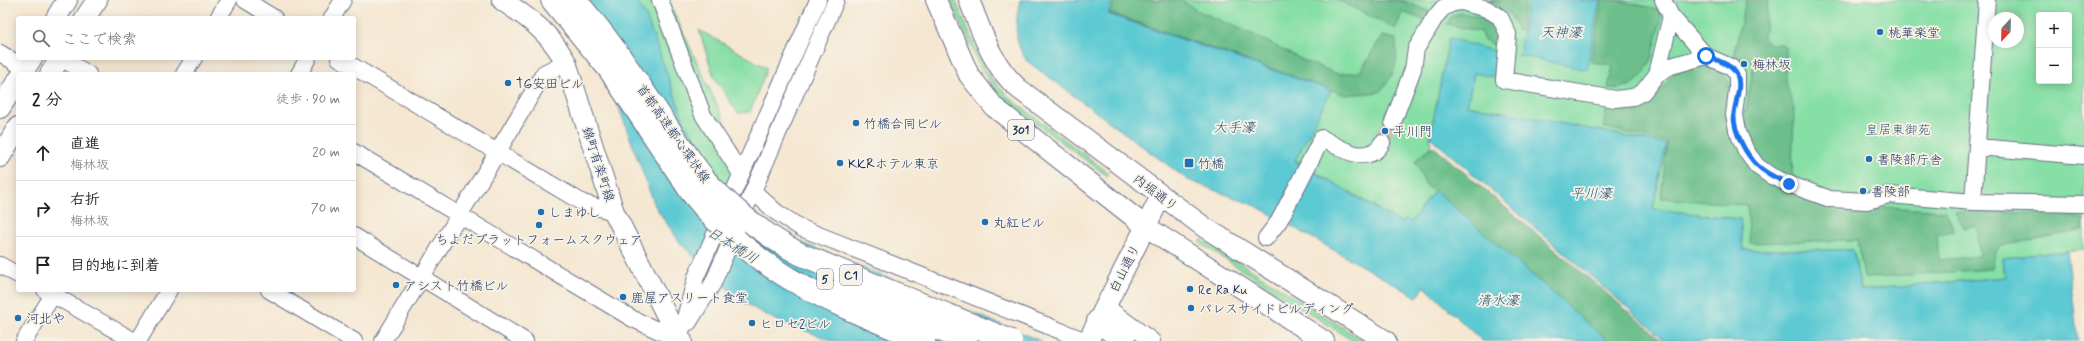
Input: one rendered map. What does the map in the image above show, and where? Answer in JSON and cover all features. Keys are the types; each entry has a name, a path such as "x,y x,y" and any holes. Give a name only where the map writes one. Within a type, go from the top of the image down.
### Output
{"highway":[{"name":"首都高速都心環状線","path":"552,0 585,38 699,187 759,230 793,250 1011,341"},
{"name":"首都高速都心環状線","path":"575,0 604,34 691,161 699,187 714,218 742,245 781,275 828,300 924,341"},
{"path":"588,0 610,30 640,86"},
{"name":"5","path":"699,187 722,236 752,266 774,283 822,312 887,341"},
{"name":"5","path":"699,187 725,203 754,232 807,269 847,290 966,341"},
{"path":"1101,313 1124,340"}],"main road":[{"path":"57,16 67,0"},
{"path":"87,16 97,0"},
{"name":"錦町有楽町線","path":"502,0 542,29 555,44 566,62 614,212 680,341"},
{"name":"301","path":"936,0 969,74 994,107 1145,226"},
{"name":"内堀通り","path":"968,0 997,64 1006,78 1204,227 1386,341"},
{"path":"51,72 59,60"},
{"path":"0,108 16,83"},
{"path":"0,156 16,135"},
{"name":"白山通り","path":"1087,341 1161,196"},
{"path":"1145,226 1324,341"}],"street":[{"path":"219,16 229,0"},
{"path":"245,0 271,16"},
{"path":"333,16 343,0"},
{"path":"660,0 703,115 741,174"},
{"path":"680,341 696,276 818,0"},
{"path":"680,341 713,283 836,0"},
{"path":"1663,0 1671,16 1706,56 1731,67 1737,75 1734,116 1736,130 1746,151 1757,166 1771,176 1830,199 1867,201 1889,195 1973,202 2084,204"},
{"path":"1973,202 1987,0"},
{"path":"1393,122 1413,69 1416,49 1436,16 1443,8 1453,3 1474,4 1500,17 1508,34 1504,80 1615,99 1633,97 1643,92 1657,74 1671,66 1706,56"},
{"path":"1657,74 1671,16"},
{"path":"0,53 24,70"},
{"path":"64,60 84,72"},
{"path":"185,72 193,60"},
{"path":"299,72 307,60"},
{"path":"342,60 583,203 614,212"},
{"path":"383,341 498,153 544,73 566,62"},
{"path":"1266,238 1279,221 1322,138 1351,153 1362,155 1374,151 1382,143"},
{"path":"1978,147 2084,156"},
{"path":"356,153 633,319 680,341"},
{"path":"750,198 801,228 1087,341"},
{"path":"356,237 525,341"},
{"path":"0,265 16,274"},
{"path":"24,341 51,292 134,341"},
{"path":"138,341 168,292"},
{"path":"272,292 354,341"},
{"path":"1101,313 1152,341"}],"green space":[{"path":"636,0 668,0 736,146 742,173 726,193 684,121 646,16"},
{"path":"950,0 955,0 984,66 998,86 1012,100 1109,173 1107,176 1011,105 995,89 980,67"},
{"name":"皇居東御苑","path":"1113,0 2084,0 2084,249 2003,258 2005,277 1861,290 1853,250 1743,250 1740,219 1653,209 1666,144 1467,105 1474,73 1494,77 1449,39 1430,137 1435,190 1411,222 1402,223 1295,160 1331,90 1107,13"},
{"path":"1116,0 1181,0 1196,10 1252,34 1307,62 1338,74 1360,72 1382,36 1396,39 1397,55 1395,68 1390,79 1380,92 1346,95 1110,13"},
{"path":"1338,0 1399,0 1429,11 1425,20 1402,12 1396,29"},
{"path":"1489,0 1525,0 1521,31 1517,30 1513,20 1507,12 1499,5"},
{"path":"1602,0 1614,0 1658,9 1662,16 1653,54 1648,66 1642,76 1633,83 1622,88 1608,88 1613,65 1591,62"},
{"path":"1746,0 1768,0 1764,38 1770,44 1782,44 1786,48 1786,83 1794,108 1792,179 1767,169 1745,140 1741,113 1746,111 1754,63 1733,57"},
{"path":"1461,13 1477,16 1489,22 1496,32 1499,48 1483,39 1481,32 1447,24 1451,17"},
{"path":"699,30 767,68 750,112 738,113 714,77"},
{"path":"1700,64 1718,69 1729,82 1732,135 1792,188 1838,213 1866,214 1885,207 1946,211 1954,231 1937,234 1939,260 1980,256 1977,226 1964,228 1955,211 2067,214 2084,219 2084,230 2000,246 1995,253 1992,269 1864,278 1858,240 1750,243 1747,205 1661,198 1667,142 1603,127 1607,107 1626,111 1646,105 1655,98 1675,72"},
{"path":"1431,147 1434,147 1663,341 1607,341 1426,185 1415,161"},
{"path":"1202,239 1364,341 1353,341 1200,243"}],"water":[{"name":"日本橋川","path":"555,0 636,0 646,16 684,121 726,193 788,237 1041,341 833,341 774,319 741,301 681,244 655,206 593,37"},
{"name":"大手濠","path":"1020,0 1113,0 1108,14 1331,90 1295,161 1401,223 1405,219 1411,222 1435,190 1608,341 1482,341 1424,286 1417,297 1256,206 1188,180 1027,61 1019,47 1016,32"},
{"name":"天神濠","path":"1528,0 1600,0 1587,70 1519,55"},
{"name":"平川濠","path":"1449,38 1497,52 1494,77 1474,73 1467,105 1666,144 1653,209 1740,219 1743,250 1853,250 1861,290 2005,277 2003,258 2067,251 2078,341 1666,341 1430,137"}],"tunnel":[{"path":"1382,143 1393,122"}],"place":[{"name":"桃華楽堂","path":"1880,32"},
{"name":"梅林坂","path":"1744,64"},
{"name":"TG安田ビル","path":"508,83"},
{"name":"竹橋合同ビル","path":"856,123"},
{"name":"平川門","path":"1385,131"},
{"name":"書陵部庁舎","path":"1869,159"},
{"name":"KKRホテル東京","path":"840,163"},
{"name":"竹橋","path":"1189,163"},
{"name":"書陵部","path":"1863,191"},
{"name":"しまゆし","path":"541,212"},
{"name":"丸紅ビル","path":"985,222"},
{"name":"ちよだプラットフォームスクウェア","path":"539,225"},
{"name":"アシスト竹橋ビル","path":"396,285"},
{"name":"Re Ra Ku","path":"1190,289"},
{"name":"鹿屋アスリート食堂","path":"623,297"},
{"name":"パレスサイドビルディング","path":"1191,308"},
{"name":"河北や","path":"18,318"},
{"name":"ヒロセ2ビル","path":"752,323"}],"route":[{"path":"1706,56 1731,67 1737,75 1738,81 1734,116 1736,130 1746,151 1757,166 1771,176 1789,184"}],"water label":[{"name":"清水濠","path":"1498,300"}]}
